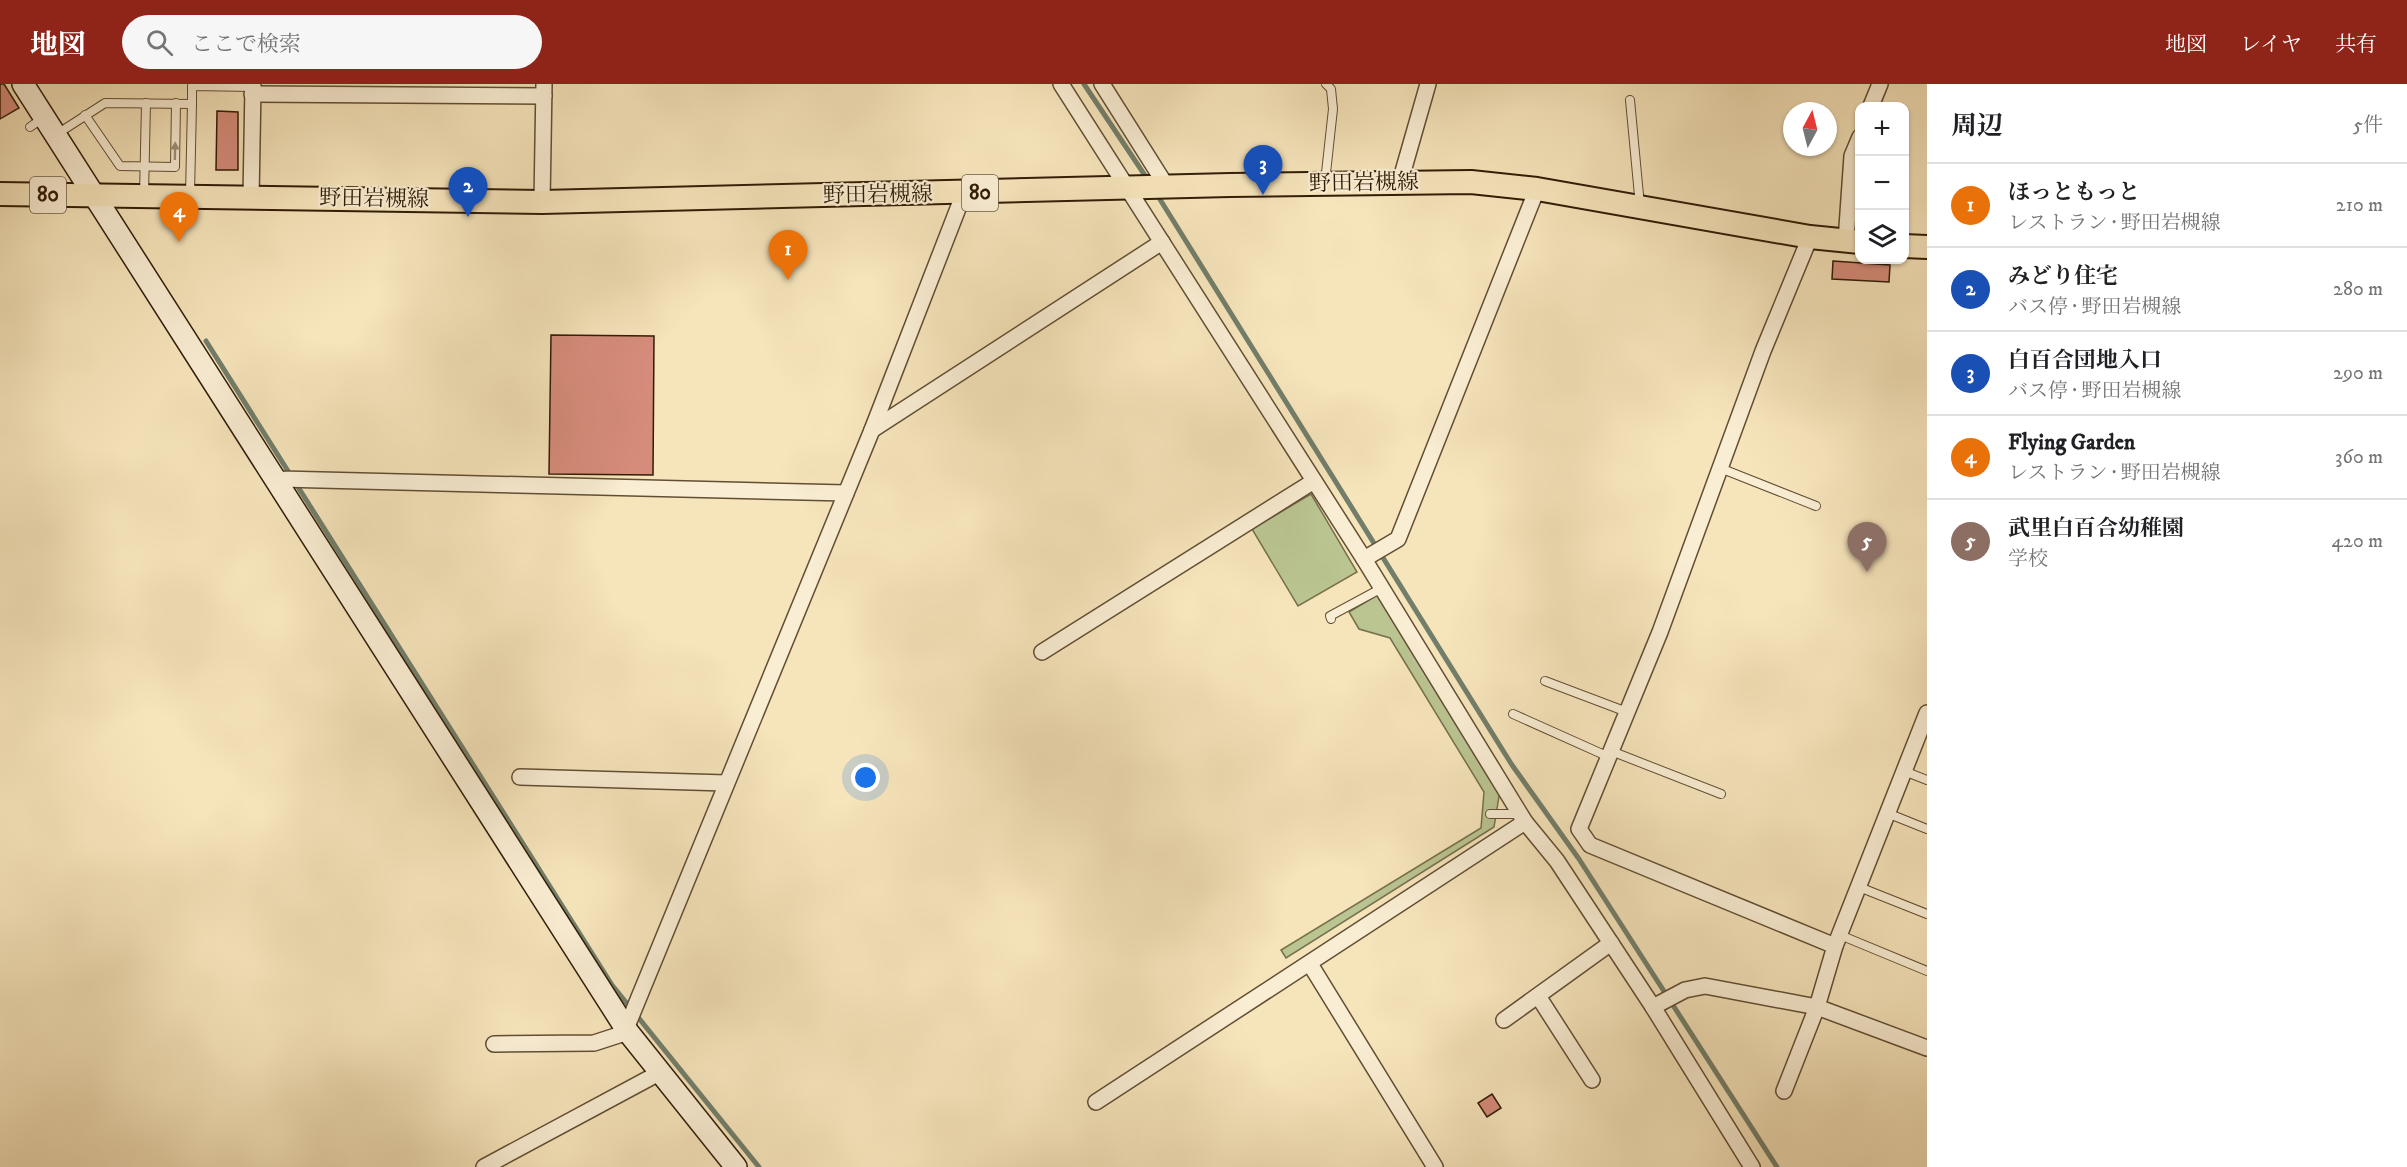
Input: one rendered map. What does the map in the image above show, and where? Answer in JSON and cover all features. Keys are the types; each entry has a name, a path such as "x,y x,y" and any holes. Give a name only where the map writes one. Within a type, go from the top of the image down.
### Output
{"main road":[{"name":"野田岩槻線","path":"0,195 542,202 1325,183 1472,182 1537,189 1810,237 1853,242"},
{"path":"1909,246 1927,247"}],"street":[{"path":"23,84 43,126 95,195 628,1028 659,1073 736,1167"},
{"path":"1060,84 1364,559 1523,818 1557,861 1653,1008 1752,1167"},
{"path":"1102,84 1113,91 1167,187"},
{"path":"1400,182 1428,84"},
{"path":"1873,102 1880,84"},
{"path":"251,197 252,88 544,90 542,202"},
{"path":"1853,242 1852,156 1855,148"},
{"path":"1364,559 1398,538 1537,189"},
{"path":"495,1044 594,1043 628,1028 726,783 872,430 964,193"},
{"path":"1810,237 1763,351 1660,632 1579,829 1590,845 1838,941"},
{"path":"872,430 1162,242"},
{"path":"278,478 846,493"},
{"path":"1042,652 1314,481"},
{"path":"1785,1091 1817,1007 1838,941 1927,713"},
{"path":"520,777 726,783"},
{"path":"1096,1102 1310,964 1523,818"},
{"path":"1504,1020 1611,944"},
{"path":"1310,964 1435,1167"},
{"path":"1653,1008 1684,990 1705,986 1817,1007 1927,1048"},
{"path":"1538,996 1592,1080"},
{"path":"484,1167 659,1073"}],"lane":[{"path":"1325,183 1333,109 1331,89 1326,84"},
{"path":"190,196 195,138 192,86 252,88"},
{"path":"1630,100 1641,207"},
{"path":"43,126 85,115 105,103 192,104"},
{"path":"144,196 146,103"},
{"path":"85,115 120,166 175,167 176,103"},
{"path":"1720,468 1816,506"},
{"path":"1331,619 1330,616 1382,588"},
{"path":"1545,681 1627,712"},
{"path":"1512,714 1610,754 1721,794"},
{"path":"1904,771 1927,780"},
{"path":"1887,813 1927,829"},
{"path":"1490,814 1523,818"},
{"path":"1859,887 1927,914"},
{"path":"1838,941 1927,970"}],"green space":[{"path":"1311,494 1357,572 1298,606 1252,529"},
{"path":"1379,594 1500,790 1494,827 1286,958 1281,950 1481,828 1484,792 1390,638 1359,629 1349,612"}],"building":[{"path":"0,84 4,84 19,108 0,119"},
{"path":"217,111 238,112 238,170 216,170"},
{"path":"1833,261 1890,265 1889,282 1832,279"},
{"path":"551,335 654,336 653,475 549,474"},
{"path":"1492,1094 1501,1108 1487,1117 1478,1103"}],"waterway":[{"path":"1084,84 1148,180"},
{"path":"1156,193 1512,765 1579,859 1777,1167"},
{"path":"206,341 612,985 759,1167"}],"place":[{"name":"白百合団地入口","path":"1263,195"},
{"name":"みどり住宅","path":"468,217"},
{"name":"Flying Garden","path":"179,242"},
{"name":"ほっともっと","path":"788,280"},
{"name":"武里白百合幼稚園","path":"1867,572"}]}
